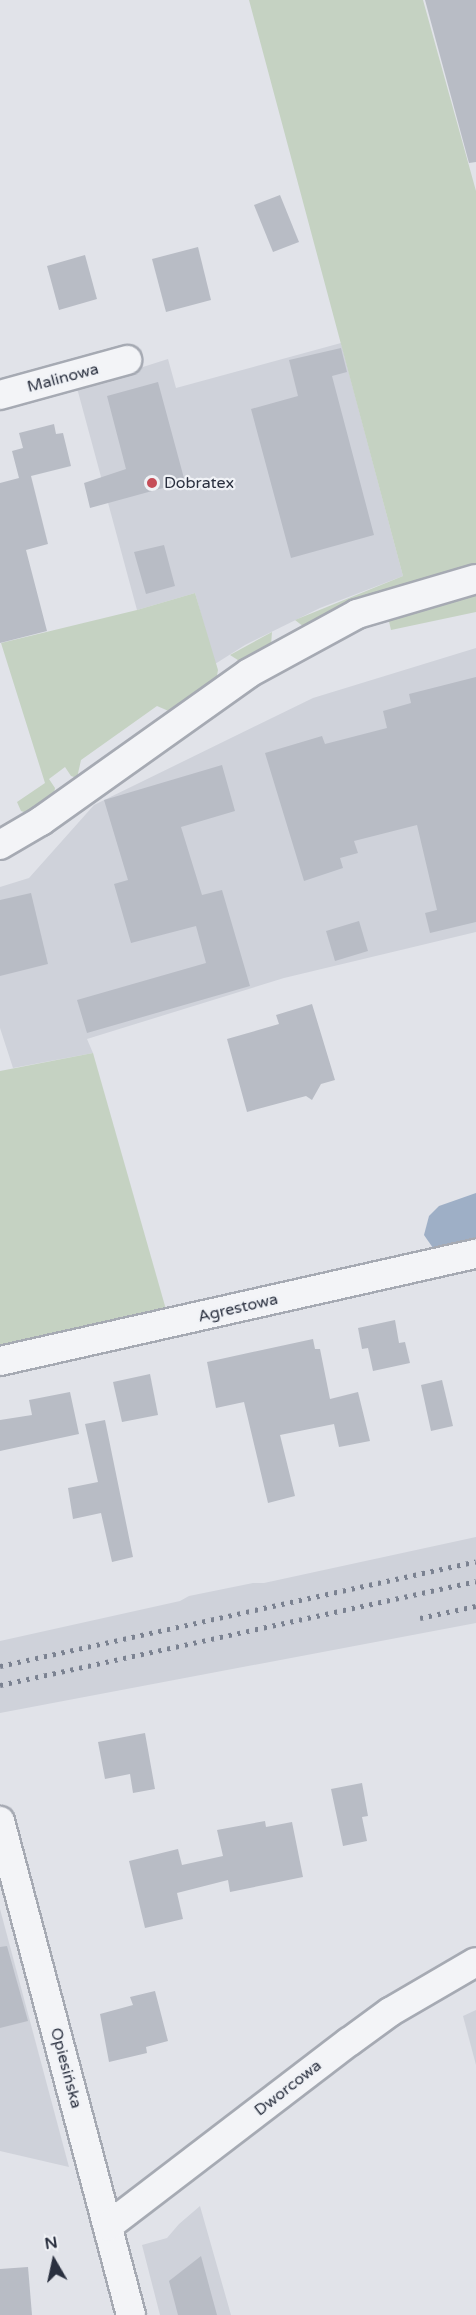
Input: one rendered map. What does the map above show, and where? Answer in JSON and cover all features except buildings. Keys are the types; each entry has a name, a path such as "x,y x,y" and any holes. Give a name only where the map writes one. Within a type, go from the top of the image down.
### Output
{"street":[{"name":"Malinowa","path":"0,395 127,360"},
{"path":"0,845 41,821 249,673 357,614 476,579"},
{"name":"Agrestowa","path":"0,1361 476,1254"},
{"name":"Opiesińska","path":"0,1821 131,2315"},
{"name":"Dworcowa","path":"108,2226 390,2012 476,1962"}],"shaded area":[{"path":"341,343 403,576 320,608 245,645 215,664 195,593 137,610 77,388 168,359 176,388"},
{"path":"476,648 476,932 284,978 87,1039 93,1053 13,1068 0,1028 0,887 29,878 94,805 313,698"},
{"path":"476,1537 476,1623 0,1713 0,1641 180,1601 189,1596 253,1583 264,1583"},
{"path":"0,1909 69,2167 0,2151"},
{"path":"476,2010 476,2065 463,2016"},
{"path":"200,2206 231,2315 160,2315 142,2245 167,2238"}],"green space":[{"path":"249,0 423,0 476,191 476,567 373,594 304,627 295,620 403,576"},
{"path":"476,589 476,612 391,630 388,617"},
{"path":"195,593 218,670 216,681 171,712 157,706 81,760 77,778 71,776 65,767 49,779 55,788 54,794 27,813 21,811 17,802 45,783 1,643 137,610"},
{"path":"272,632 271,645 241,662 230,655"},
{"path":"93,1053 167,1313 0,1348 0,1071"}],"water":[{"path":"476,1193 476,1245 439,1251 433,1248 424,1235 429,1216 439,1206"}],"railway":[{"path":"0,1666 476,1561"},
{"path":"0,1685 476,1581"},
{"path":"420,1618 476,1606"}],"place":[{"name":"Dobratex","path":"152,483"}]}
